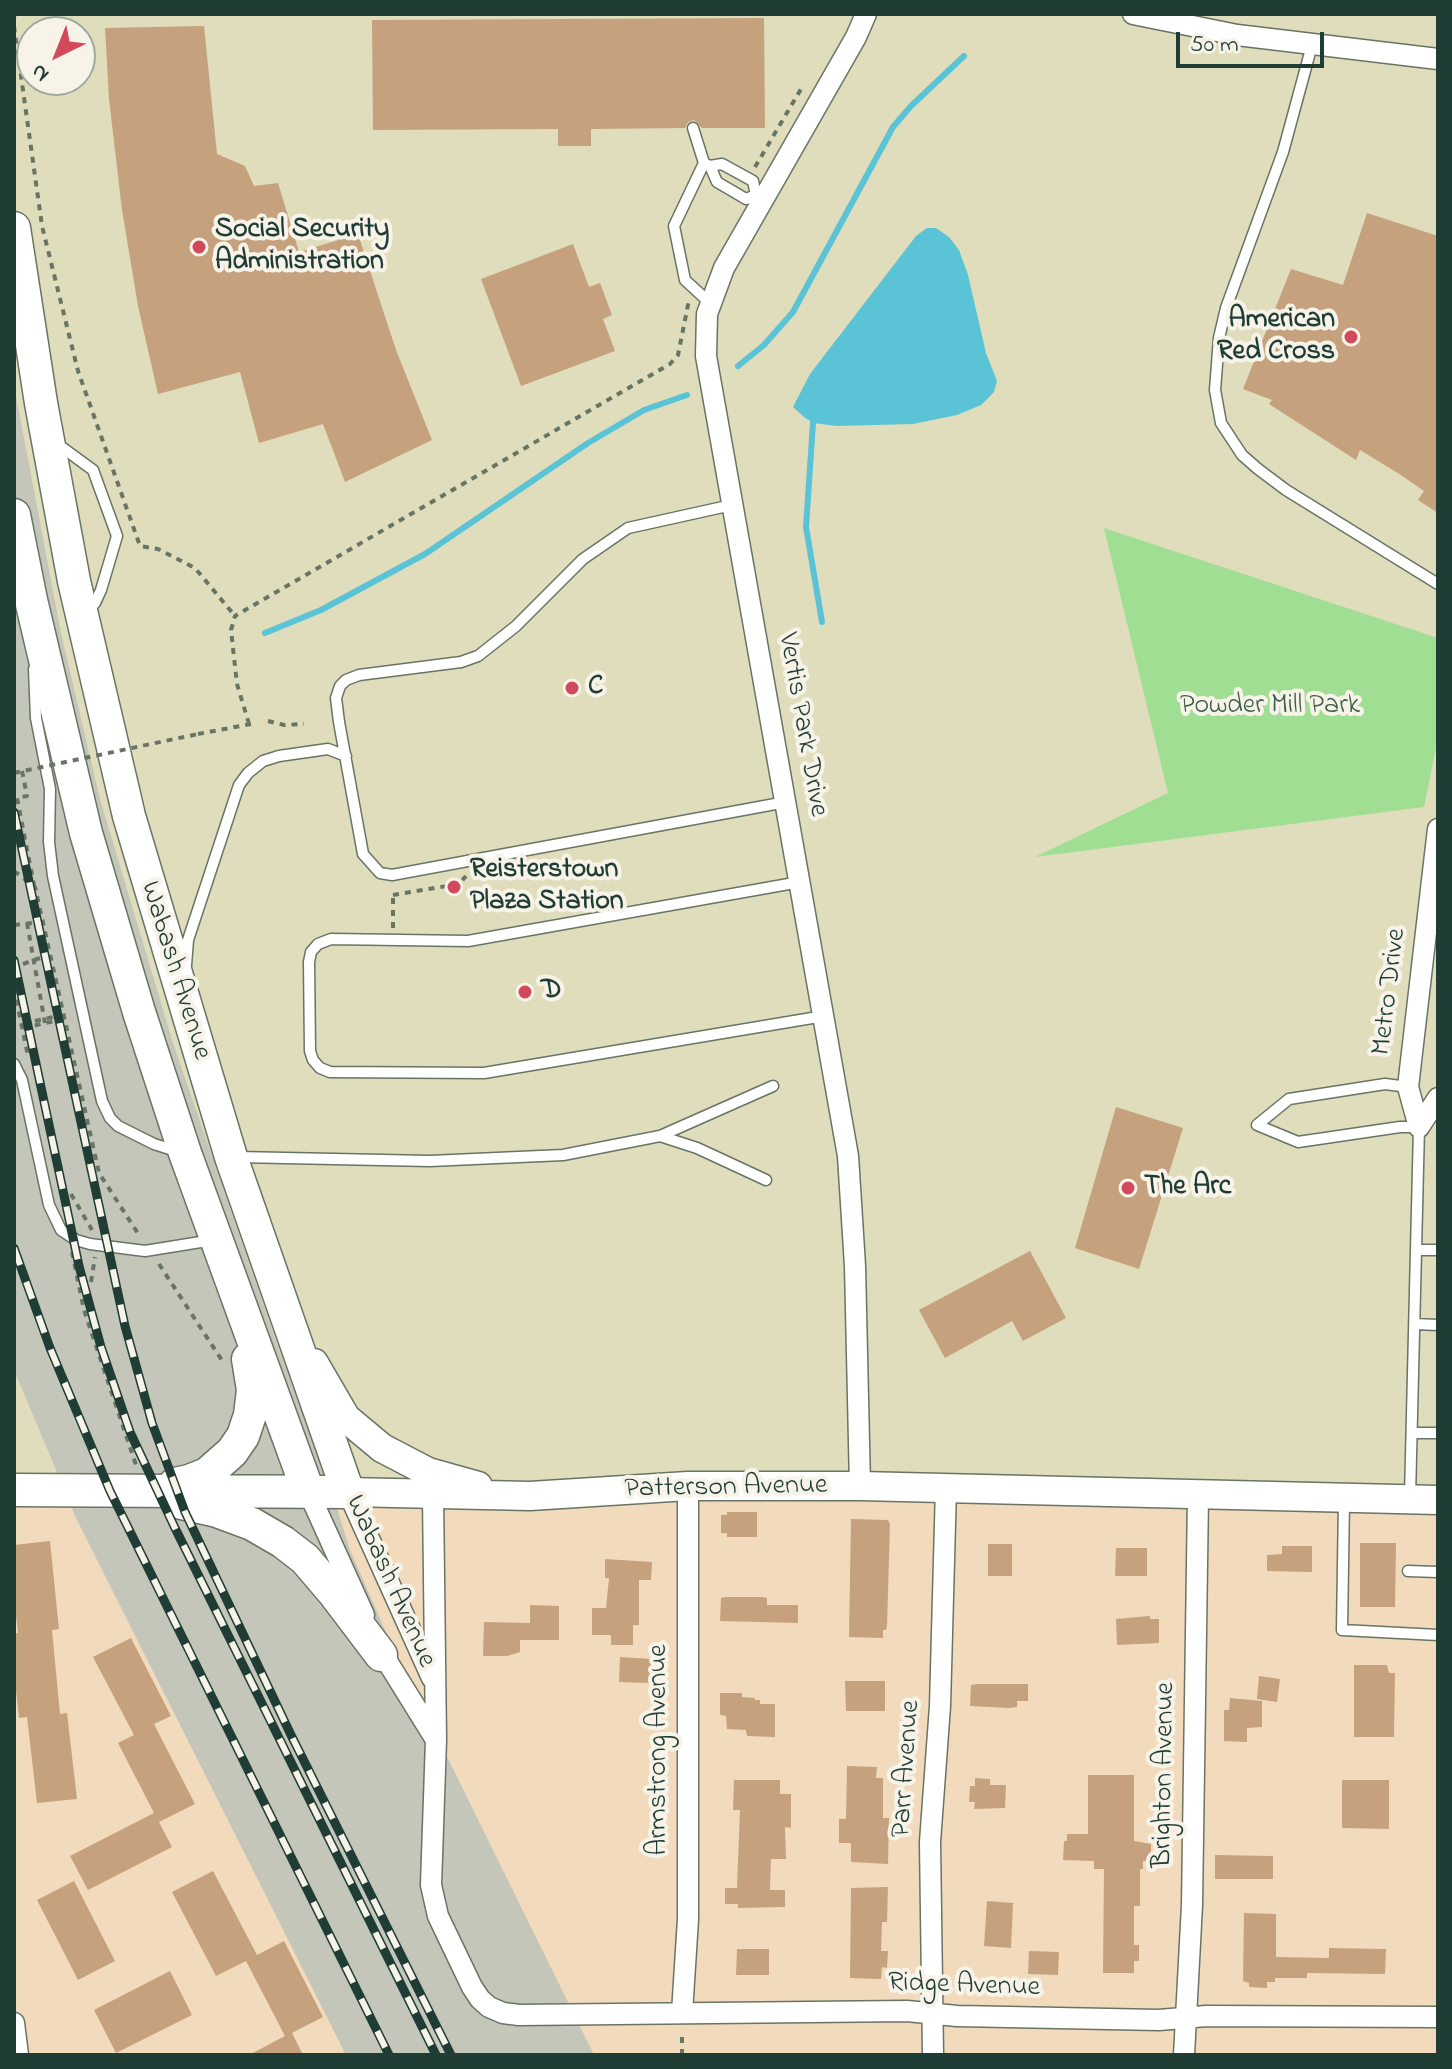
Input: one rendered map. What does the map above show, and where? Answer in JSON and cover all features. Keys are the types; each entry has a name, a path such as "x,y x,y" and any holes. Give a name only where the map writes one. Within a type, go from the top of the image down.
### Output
{"main road":[{"name":"Wabash Avenue","path":"14,228 47,438 82,617 129,816 231,1157 348,1492"},
{"name":"Wabash Avenue","path":"14,515 86,833 139,1012 185,1153 308,1491"},
{"path":"269,1267 325,1386 346,1418 382,1448 428,1472 530,1496"},
{"path":"131,1491 189,1481 207,1474 232,1452 243,1436 253,1390 233,1285"},
{"name":"Patterson Avenue","path":"14,1490 308,1491 530,1496 688,1486 860,1486 1424,1500"},
{"path":"131,1491 217,1511 252,1524 283,1542 305,1559 381,1655"}],"street":[{"name":"Vertis Park Drive","path":"860,1486 855,1266 848,1156 706,356 707,314 724,268 760,196 856,37 866,14"},
{"path":"1133,14 1312,45 1438,59"},
{"name":"Metro Drive","path":"1428,1126 1408,1087 1438,829"},
{"path":"1408,1087 1438,1091"},
{"path":"1428,1126 1438,1098"},
{"name":"Armstrong Avenue","path":"682,2013 688,1919 688,1486"},
{"name":"Parr Avenue","path":"933,2055 930,1842 940,1706 946,1487"},
{"name":"Wabash Avenue","path":"308,1491 381,1655 436,1740"},
{"name":"Wabash Avenue","path":"348,1492 435,1685"},
{"path":"433,1496 436,1740"},
{"name":"Brighton Avenue","path":"1184,2055 1192,1905 1198,1496"},
{"name":"Ridge Avenue","path":"436,1740 431,1885 434,1902 472,1987 489,2007 503,2013 907,2011 1144,2020 1438,2017"},
{"path":"14,2023 18,2055"}],"lane":[{"path":"1312,45 1283,152 1226,308 1219,338 1215,390 1221,423 1242,455 1286,490 1438,584"},
{"path":"693,128 707,165 717,182 746,199 760,196 753,181 722,164 707,165"},
{"path":"707,165 674,226 685,280 711,304"},
{"path":"47,438 93,470 117,536 101,590 95,603 82,617"},
{"path":"732,505 628,528 583,559 509,632 478,656 461,662 359,675 346,680 336,698 363,854 380,873 392,875 786,802"},
{"path":"31,600 36,718 50,789 49,842 53,876 102,1101 110,1118 118,1126 154,1144 185,1153"},
{"path":"182,999 188,940 239,785 263,761 279,756 328,749 346,756"},
{"path":"800,882 468,941 331,939 318,944 311,952 310,1051 320,1068 330,1072 484,1073 824,1016"},
{"path":"14,1064 22,1080 49,1205 61,1230 76,1240 90,1244 145,1251 216,1239"},
{"path":"1408,1087 1385,1084 1289,1099 1257,1125 1298,1142 1400,1127 1428,1126 1416,1250 1412,1433 1424,1500"},
{"path":"231,1157 430,1161 563,1155 660,1136 773,1086"},
{"path":"660,1136 710,1153 766,1180"},
{"path":"1416,1250 1438,1250"},
{"path":"1414,1324 1438,1325"},
{"path":"1412,1433 1438,1433"},
{"path":"1344,1498 1342,1630 1438,1635"},
{"path":"1408,1571 1438,1572"}],"path":[{"path":"14,26 42,226 78,371 140,546 158,549 195,568 235,616"},
{"path":"749,179 809,77"},
{"path":"14,773 249,724 237,684 231,630 235,616 670,364 678,355 686,305 695,289"},
{"path":"268,721 284,725 304,724"},
{"path":"14,925 42,922 17,798 27,796 22,771"},
{"path":"14,829 22,824"},
{"path":"14,871 35,887"},
{"path":"393,895 459,884 469,871"},
{"path":"392,875 393,940"},
{"path":"27,923 45,1021"},
{"path":"23,964 40,958"},
{"path":"22,1028 53,1017"},
{"path":"35,1021 64,1019"},
{"path":"71,1194 93,1232"},
{"path":"91,1282 96,1254"},
{"path":"159,1264 224,1363"}],"shaded area":[{"path":"14,14 1438,14 1438,1504 332,1492 278,1347 173,1043 100,799 61,633 14,385"},
{"path":"14,385 61,633 100,799 173,1043 278,1347 332,1492 350,1550 389,1639 594,2055 346,2055 76,1518 14,1370"},
{"path":"14,1370 63,1490 14,1489"}],"green space":[{"name":"Powder Mill Park","path":"1104,528 1438,638 1438,738 1424,807 1035,857 1168,793"}],"water":[{"path":"927,228 936,228 949,237 959,250 986,353 997,381 994,392 981,405 957,415 913,424 837,426 813,423 793,407 810,374 916,236"}],"building":[{"name":"Social Security Administration","path":"764,18 765,128 702,128 694,120 688,122 685,128 591,129 591,146 558,146 558,129 373,130 372,20"},
{"name":"Social Security Administration","path":"204,26 217,154 245,166 254,186 278,183 299,252 358,234 396,350 432,440 345,482 323,424 259,443 240,372 158,394 138,306 122,210 109,99 105,28"},
{"name":"American Red Cross","path":"1367,213 1438,236 1438,513 1418,500 1424,491 1401,475 1360,450 1356,460 1269,404 1272,400 1243,389 1291,269 1343,285"},
{"path":"573,244 589,287 600,283 612,315 603,319 615,351 521,386 481,279"},
{"name":"The Arc","path":"1116,1107 1183,1128 1139,1269 1075,1248"},
{"path":"1030,1251 1066,1318 1023,1341 1012,1321 945,1358 919,1310"},
{"path":"727,1512 757,1512 757,1537 727,1537 727,1533 721,1533 721,1515 727,1515"},
{"path":"851,1519 888,1520 890,1524 887,1626 883,1630 883,1638 849,1637"},
{"path":"50,1541 59,1629 52,1630 60,1714 67,1713 77,1799 37,1803 27,1717 19,1718 14,1673 14,1634 18,1633 14,1599 14,1545"},
{"path":"1360,1543 1396,1543 1395,1607 1360,1607"},
{"path":"988,1544 1012,1544 1012,1576 988,1576"},
{"path":"1282,1546 1312,1546 1312,1572 1267,1571 1267,1555 1282,1554"},
{"path":"1116,1548 1147,1548 1147,1576 1115,1576"},
{"path":"605,1559 652,1562 651,1580 639,1580 639,1625 633,1625 633,1645 611,1645 611,1635 592,1635 592,1608 606,1608 609,1578 605,1578"},
{"path":"762,1597 767,1598 767,1605 798,1605 798,1623 720,1621 721,1598"},
{"path":"530,1605 559,1606 559,1640 520,1640 520,1652 507,1656 483,1656 484,1622 530,1623"},
{"path":"1150,1616 1150,1619 1159,1619 1159,1643 1117,1645 1116,1619"},
{"path":"131,1638 171,1716 154,1724 195,1804 159,1822 172,1847 88,1890 70,1856 154,1813 118,1743 134,1735 93,1657"},
{"path":"620,1657 651,1659 650,1683 619,1682"},
{"path":"1354,1665 1387,1665 1389,1673 1395,1673 1394,1737 1354,1737"},
{"path":"1259,1676 1280,1679 1277,1702 1257,1699"},
{"path":"845,1681 885,1681 885,1711 846,1711"},
{"path":"1028,1684 1028,1701 1017,1701 1017,1707 1009,1708 970,1706 971,1685"},
{"path":"720,1693 742,1693 742,1697 760,1700 760,1704 775,1704 775,1737 747,1736 746,1730 727,1729 726,1716 720,1715"},
{"path":"1230,1698 1262,1701 1262,1727 1247,1728 1247,1742 1224,1741 1224,1710 1229,1710"},
{"path":"847,1766 877,1767 876,1778 883,1778 883,1818 889,1818 888,1864 851,1862 851,1843 839,1843 839,1819 846,1819"},
{"path":"1088,1775 1134,1775 1134,1841 1151,1844 1151,1862 1143,1861 1143,1869 1140,1869 1140,1906 1134,1906 1134,1945 1139,1945 1139,1961 1134,1961 1134,1973 1103,1973 1104,1869 1094,1869 1094,1861 1063,1860 1067,1834 1088,1834"},
{"path":"975,1778 990,1779 990,1785 1006,1785 1005,1808 974,1809 975,1802 969,1802 970,1786 975,1786"},
{"path":"734,1780 780,1780 780,1794 791,1794 791,1828 785,1827 786,1859 771,1859 770,1890 785,1890 785,1907 738,1908 738,1904 725,1904 725,1888 737,1888 740,1810 733,1810"},
{"path":"1342,1780 1389,1780 1389,1829 1342,1828"},
{"path":"1215,1855 1273,1856 1273,1879 1215,1879"},
{"path":"213,1871 257,1955 284,1941 323,2017 292,2033 303,2055 249,2055 285,2036 246,1961 216,1976 172,1892"},
{"path":"74,1881 115,1961 78,1980 37,1900"},
{"path":"888,1887 887,1922 882,1922 881,1951 888,1951 887,1968 882,1967 881,1979 850,1978 851,1888"},
{"path":"987,1901 1013,1903 1011,1948 984,1946"},
{"path":"1244,1913 1276,1914 1276,1957 1329,1958 1329,1948 1386,1949 1385,1974 1307,1973 1307,1978 1275,1978 1275,1982 1267,1982 1267,1988 1249,1987 1249,1983 1243,1981"},
{"path":"737,1949 769,1949 769,1975 736,1975"},
{"path":"1029,1951 1059,1952 1058,1975 1028,1974"},
{"path":"170,1971 192,2015 116,2053 94,2010"}],"waterway":[{"path":"738,366 764,345 793,312 893,127 964,56"},
{"path":"265,633 321,610 425,554 588,443 644,410 687,395"},
{"path":"813,423 806,527 822,622"}],"railway":[{"path":"14,812 125,1326 152,1423 185,1512 291,1735 451,2055"},
{"path":"14,960 79,1266 101,1347 130,1432 436,2055"},
{"path":"14,1248 50,1348 110,1491 389,2055"}],"place":[{"name":"Social Security Administration","path":"199,247"},
{"name":"American Red Cross","path":"1351,337"},
{"name":"C","path":"572,688"},
{"name":"Reisterstown Plaza Station","path":"454,887"},
{"name":"D","path":"525,992"},
{"name":"The Arc","path":"1128,1188"}]}
